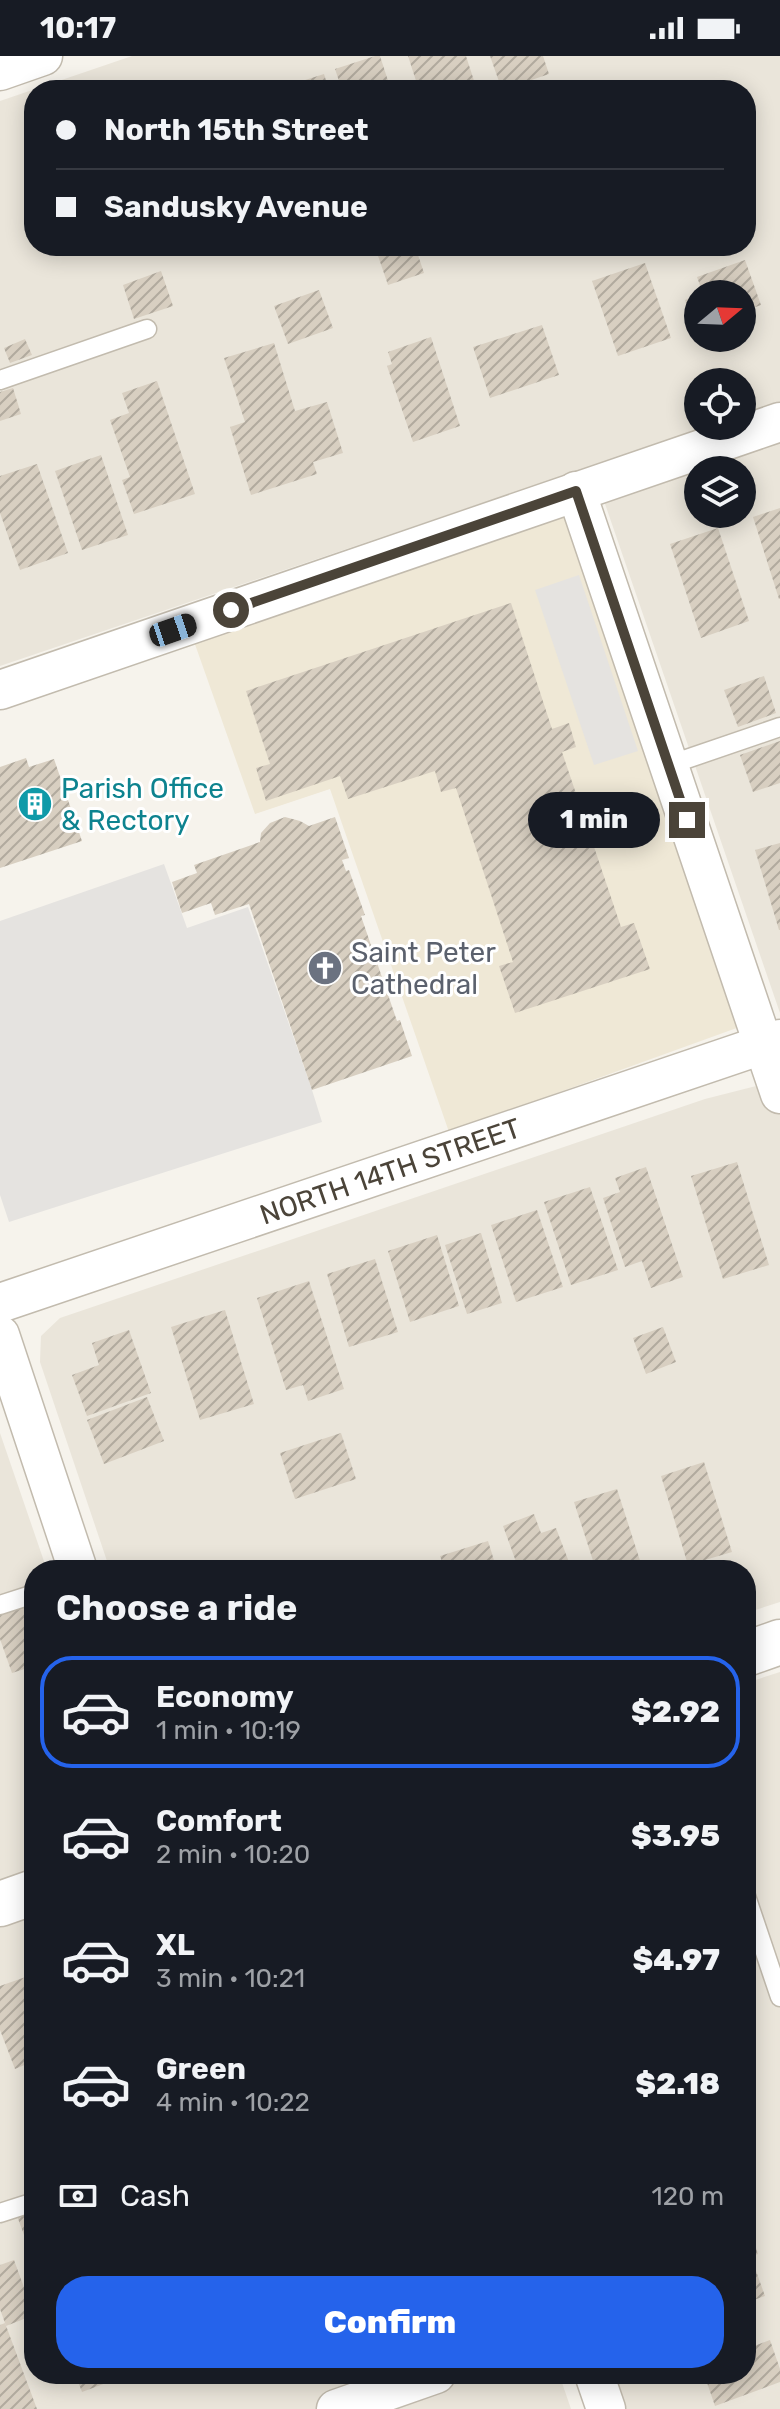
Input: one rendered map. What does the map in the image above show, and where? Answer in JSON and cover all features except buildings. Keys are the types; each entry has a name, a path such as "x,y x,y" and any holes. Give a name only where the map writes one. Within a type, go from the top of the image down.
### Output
{"street":[{"path":"0,71 43,56"},
{"path":"0,690 780,422"},
{"path":"576,491 669,765 772,1042 780,1094"},
{"name":"NORTH 14TH STREET","path":"0,1303 772,1042"},
{"path":"0,1335 75,1560"},
{"path":"756,1650 780,1642"},
{"path":"0,1904 24,1896"},
{"path":"336,2409 407,2384"},
{"path":"597,2384 606,2409"}],"lane":[{"path":"0,380 147,329"},
{"path":"669,765 780,727"},
{"path":"0,1605 24,1597"},
{"path":"756,1926 780,1997"},
{"path":"0,2213 24,2205"}],"shaded area":[{"path":"132,56 780,56 780,1013 592,466 0,666 0,101 24,93 24,256 756,256 756,80 62,80"},
{"path":"569,508 745,1025 449,1132 330,789 255,814 191,633"},
{"path":"579,575 638,751 594,765 535,590"},
{"path":"164,864 187,928 248,907 322,1122 9,1222 0,1195 0,921"},
{"path":"780,1080 780,1602 756,1610 756,1560 107,1560 40,1362 41,1336 60,1318 705,1099"},
{"path":"0,1433 44,1560 24,1560 24,2384 562,2384 571,2409 0,2409"},
{"path":"780,1672 780,2409 624,2409 616,2384 756,2384 756,1680"}],"place":[{"name":"Parish Office & Rectory","path":"35,804"},
{"name":"Saint Peter Cathedral","path":"325,968"}],"route":[{"path":"231,610 576,491 687,820"}]}
